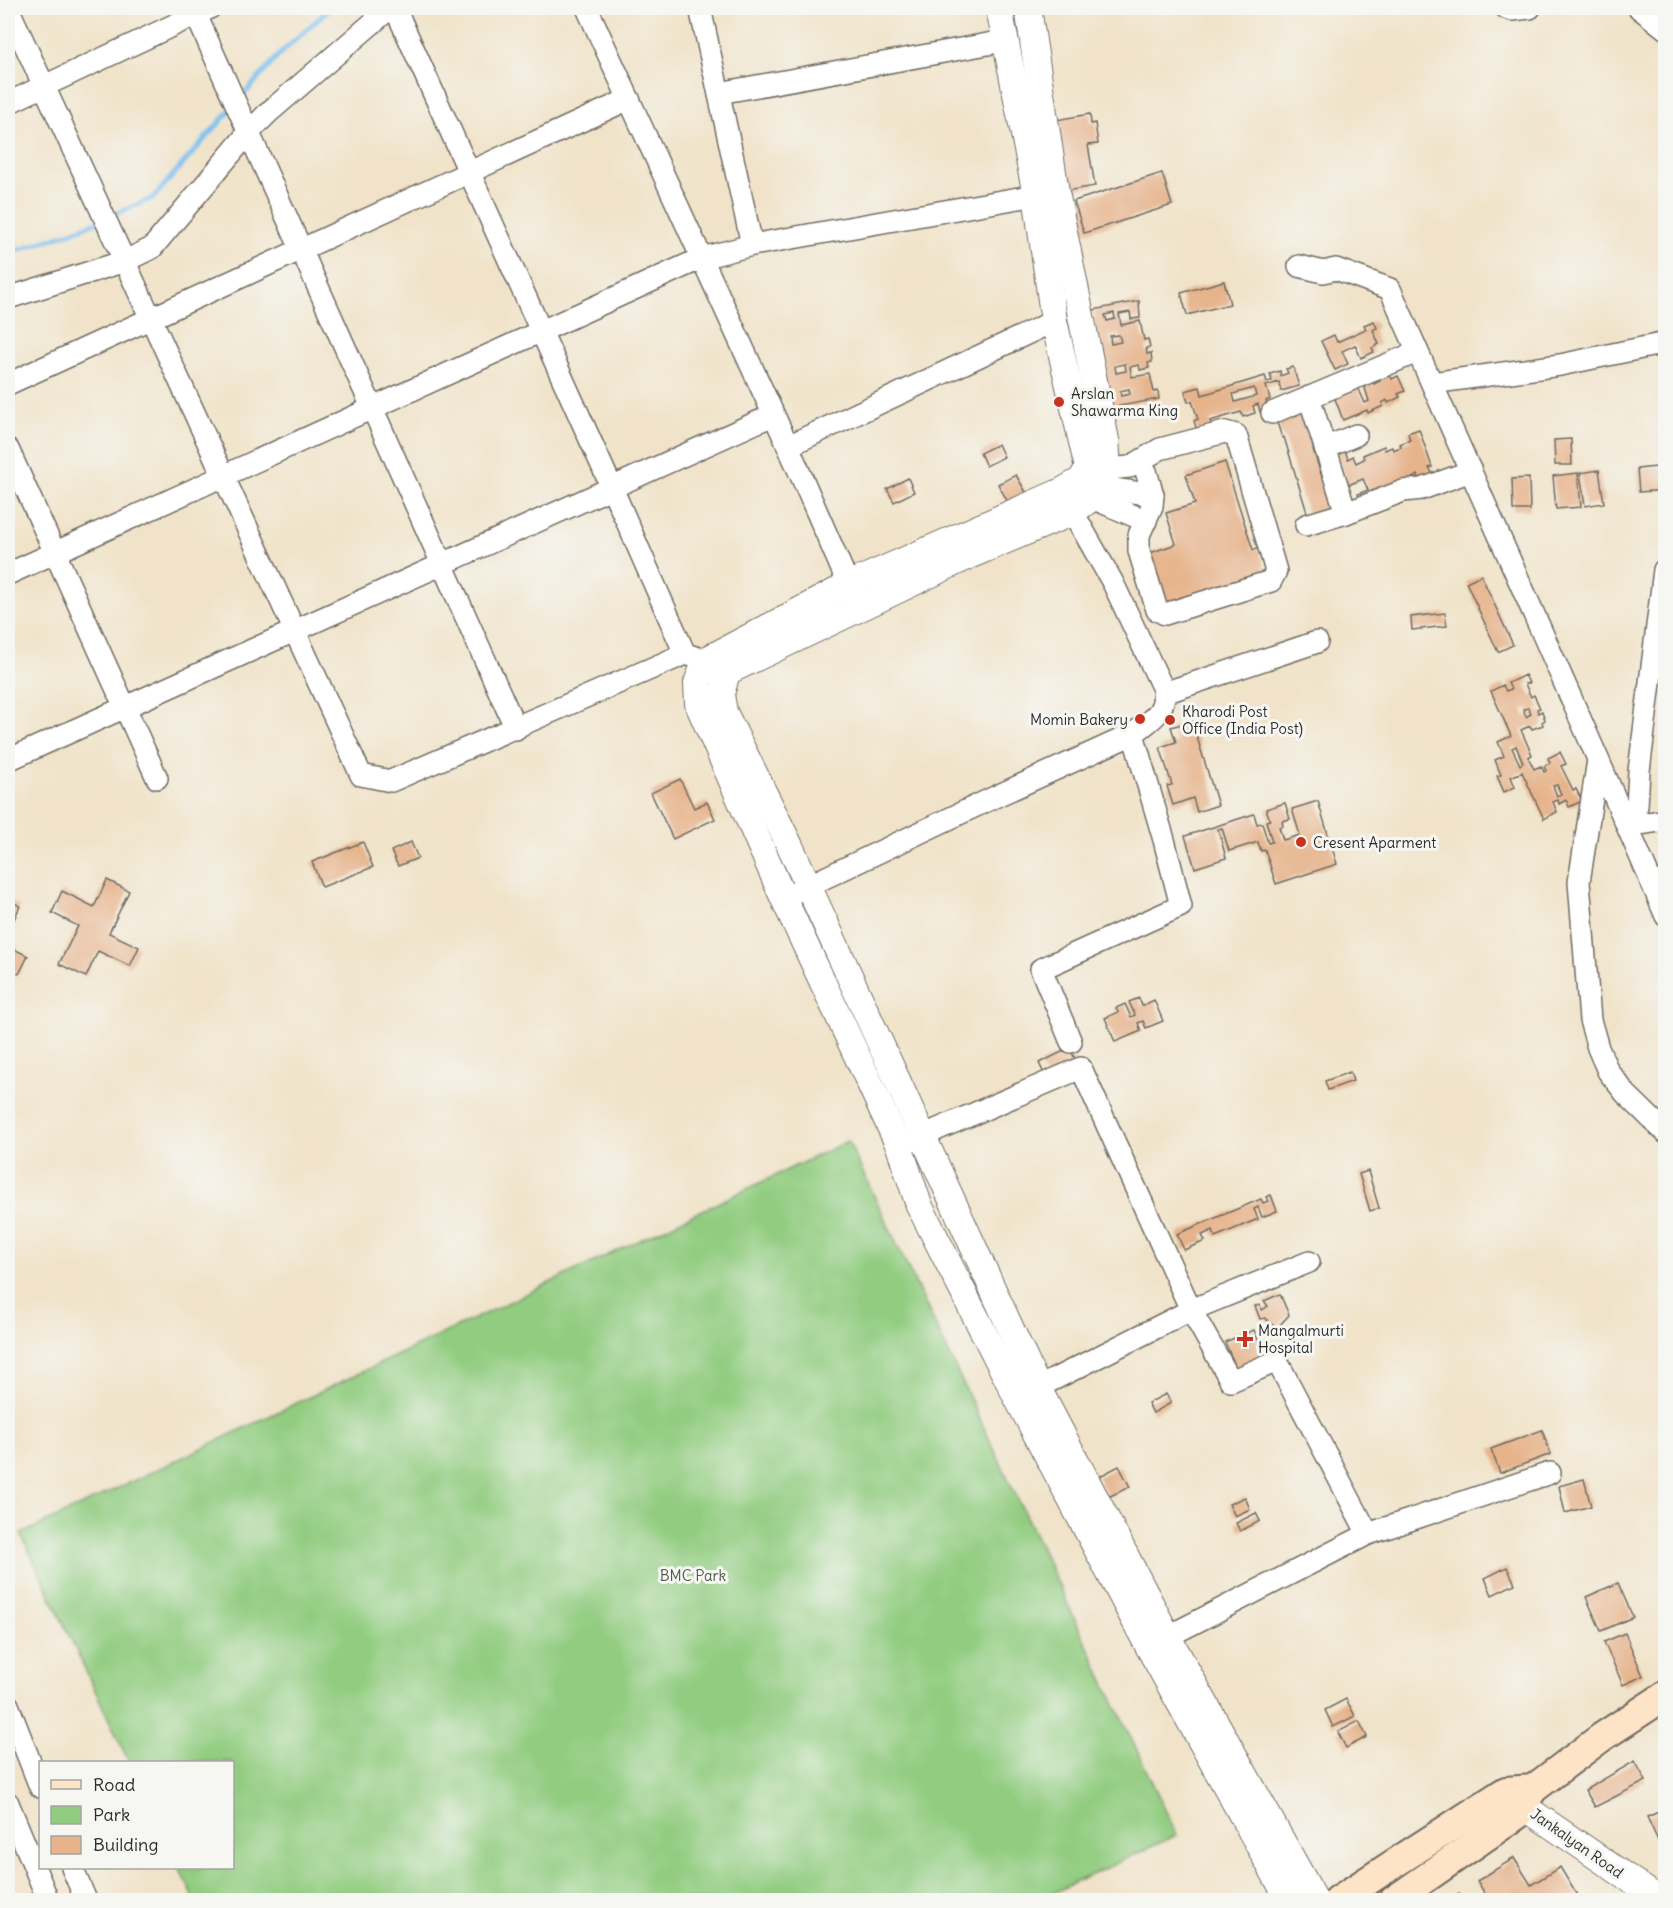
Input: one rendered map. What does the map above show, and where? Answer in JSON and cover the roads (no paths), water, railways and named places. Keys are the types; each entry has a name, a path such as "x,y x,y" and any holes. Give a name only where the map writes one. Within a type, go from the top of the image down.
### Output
{"main road":[{"path":"1353,1897 1521,1795 1665,1695"},
{"path":"1394,1900 1517,1815 1521,1795"}],"street":[{"path":"8,8 362,775 391,782 516,729 706,662 853,596 971,555 1160,449 1225,432 1236,435 1276,571 1271,581 1165,614 1157,610 1139,551 1139,535 1152,506 1153,495 1146,471"},
{"path":"8,298 125,261 152,248 245,124 268,113 390,8"},
{"path":"395,8 612,488 706,662 721,695 734,756 766,856 783,897 910,1141 1027,1393 1158,1642 1289,1900"},
{"path":"587,8 788,446 853,596"},
{"path":"700,8 752,245"},
{"path":"999,8 1004,41 1056,192 1106,440 1087,492"},
{"path":"783,897 1133,734 1159,712 1165,702 1164,693 1113,583 1087,492 1081,480 1088,468 1054,321 1035,195 1028,8"},
{"path":"1506,8 1512,10 1530,8"},
{"path":"1639,8 1665,29"},
{"path":"8,104 200,10 222,71 245,124 516,729"},
{"path":"718,93 1004,41"},
{"path":"8,384 629,99"},
{"path":"8,574 702,258 752,245 1035,195"},
{"path":"1299,266 1323,272 1336,269 1390,289 1599,759 1665,916"},
{"path":"788,446 1054,321"},
{"path":"1432,383 1560,365 1665,343"},
{"path":"1272,413 1417,352"},
{"path":"1309,397 1346,513"},
{"path":"8,760 773,415"},
{"path":"1325,448 1356,435"},
{"path":"8,449 157,778"},
{"path":"1306,525 1346,513 1403,491 1422,489 1471,471"},
{"path":"1087,492 1153,495"},
{"path":"1087,492 1146,521"},
{"path":"1628,826 1637,806 1639,771 1664,570"},
{"path":"1164,693 1317,642"},
{"path":"1071,1042 1041,969 1181,906 1133,734"},
{"path":"734,756 790,846 910,1141"},
{"path":"1599,759 1579,882 1590,1020 1608,1071 1626,1094 1665,1133"},
{"path":"1628,826 1665,820"},
{"path":"766,856 790,846"},
{"path":"910,1141 1081,1068 1191,1310 1231,1381 1277,1361 1368,1534"},
{"path":"1027,1393 1191,1310 1309,1262"},
{"path":"1158,1642 1368,1534 1550,1473"},
{"path":"1158,1642 1315,1900"},
{"path":"8,1705 39,1784"},
{"name":"Jankalyan Road","path":"1521,1795 1659,1900"},
{"path":"8,1803 48,1900"},
{"path":"72,1869 86,1900"}],"waterway":[{"path":"239,100 281,53 330,8"},
{"path":"110,216 153,198 233,107"},
{"path":"8,254 101,220"}],"place":[{"name":"Arslan Shawarma King","path":"1059,402"},
{"name":"Momin Bakery","path":"1140,719"},
{"name":"Kharodi Post Office (India Post)","path":"1170,720"},
{"name":"Cresent Aparment","path":"1301,842"},
{"name":"Mangalmurti Hospital","path":"1245,1339"}],"park label":[{"name":"BMC Park","path":"693,1575"}]}
